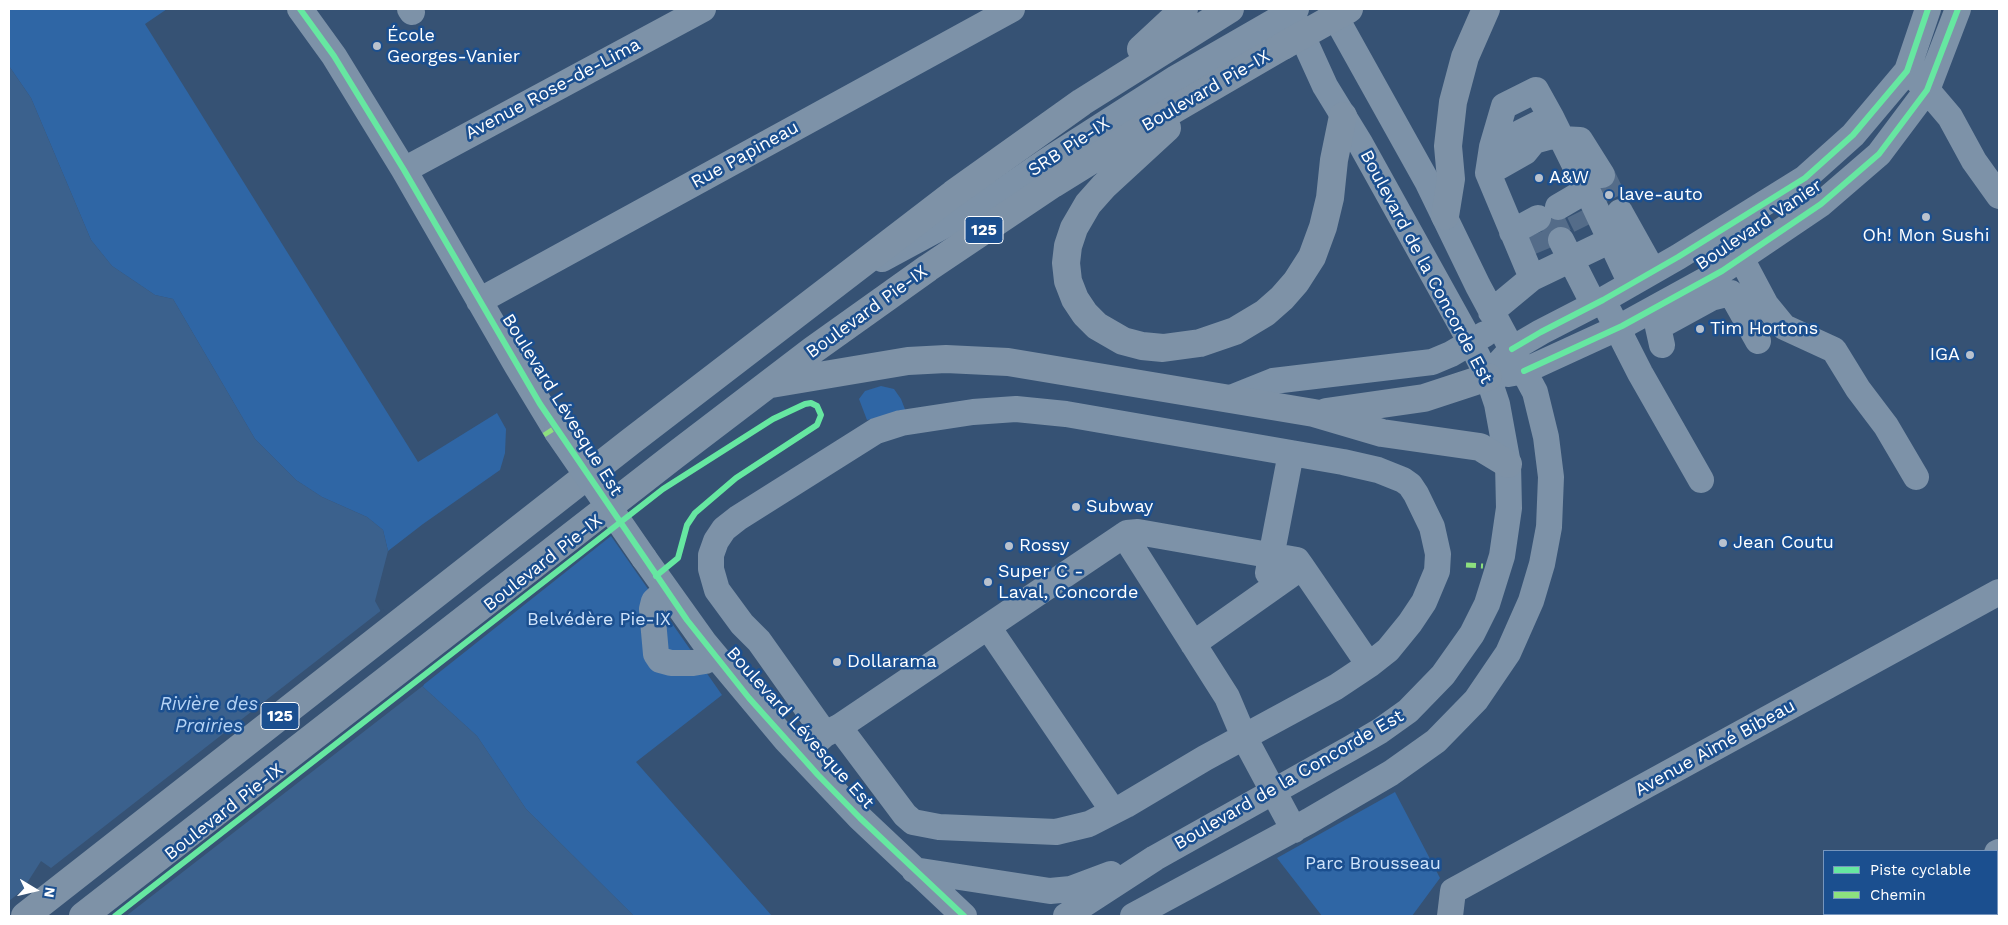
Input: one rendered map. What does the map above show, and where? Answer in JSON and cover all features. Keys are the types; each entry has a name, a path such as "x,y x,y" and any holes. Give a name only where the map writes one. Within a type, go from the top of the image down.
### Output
{"highway":[{"path":"1082,102 1184,9"},
{"name":"125","path":"25,916 536,516 839,281 990,167 1082,102 1230,9"},
{"path":"1445,216 1450,179 1448,134 1453,102 1467,51 1486,9"},
{"name":"Boulevard Pie-IX","path":"83,916 767,384 952,252 1075,170 1210,88 1283,46 1341,16"},
{"path":"1210,88 1093,197 1078,219 1071,237 1067,254 1067,272 1075,299 1084,314 1097,326 1123,340 1142,346 1163,348 1200,343 1224,336 1245,326 1265,313 1282,298 1307,266 1319,241 1330,198 1334,160 1343,116"},
{"path":"767,384 887,363 925,360 969,359 1025,364 1314,414 1382,433 1441,443 1480,447 1508,464"},
{"path":"1314,414 1424,398 1488,377"}],"street":[{"name":"Boulevard Lévesque Est","path":"300,9 329,49 404,170 557,432 698,634 801,756 860,818 964,916"},
{"name":"Avenue Rose-de-Lima","path":"404,170 702,9"},
{"name":"Rue Papineau","path":"479,301 1012,9"},
{"name":"Boulevard de la Concorde Est","path":"1066,916 1155,858 1395,721 1433,688 1463,649 1487,604 1502,556 1508,508 1508,464 1497,404 1488,377 1471,343 1325,86 1298,9"},
{"path":"1298,9 1321,18 1341,16"},
{"name":"SRB Pie-IX","path":"839,281 982,206 1090,132 1176,78 1298,9"},
{"name":"Boulevard Vanier","path":"1488,377 1518,360 1598,303 1805,178 1853,135 1907,71 1928,9"},
{"name":"Boulevard Vanier","path":"1518,360 1617,328 1722,271 1821,204 1879,154 1927,90 1958,9"},
{"name":"Boulevard de la Concorde Est","path":"1133,916 1294,830 1391,773 1436,741 1488,686 1517,637 1531,601 1542,564 1549,527 1551,491 1548,450 1536,392 1495,319 1445,216 1341,16"},
{"path":"1907,71 1927,90 1950,117 1974,161 1999,196"},
{"path":"1488,173 1492,147 1504,106 1536,90 1556,128 1580,140 1569,229 1598,303 1617,328 1701,480"},
{"path":"1488,173 1525,152 1534,141 1552,136 1556,128"},
{"path":"1488,173 1569,229 1631,284"},
{"path":"1569,229 1653,271"},
{"path":"1228,399 1273,381 1426,364 1446,357 1471,343 1495,319 1569,229"},
{"path":"1741,258 1766,305 1784,327 1834,350 1858,389 1886,426 1916,477"},
{"path":"1662,345 1658,327 1711,298 1732,293 1758,341"},
{"path":"1030,410 1066,414 1291,453 1366,467 1393,475 1404,480 1416,494 1432,527 1438,564 1432,587 1418,612 1382,656 1336,686 1089,824 1056,832 939,827 918,824 905,815 732,610 717,590 710,569 713,548 724,529 742,515 857,442 888,427 973,412 1030,410"},
{"path":"1264,594 1291,453"},
{"path":"801,756 832,730 1124,535 1138,532 1297,560 1369,665"},
{"path":"1124,535 1226,697 1272,792 1294,830"},
{"path":"1193,644 1302,567"},
{"path":"666,590 654,601 652,609 657,657 663,662 671,663 705,661 715,656"},
{"name":"Avenue Aimé Bibeau","path":"1450,916 1452,891 1999,592"},
{"path":"698,634 732,610"},
{"path":"988,627 1113,811"},
{"path":"914,870 1040,890 1058,891 1078,887 1155,858"}],"green space":[{"path":"9,9 167,9 145,24 418,462 497,413 506,429 505,453 500,470 388,551 383,530 367,517 322,497 296,480 255,439 173,299 155,295 112,266 91,240 31,98 9,66"},
{"path":"881,386 894,389 901,399 906,412 867,420 859,399 865,391"},
{"name":"Belvédère Pie-IX","path":"611,536 722,695 636,762 772,916 634,916 526,809 477,736 422,686"},
{"name":"Parc Brousseau","path":"1395,792 1440,878 1412,916 1322,916 1277,858"}],"water":[{"name":"Rivière des Prairies","path":"9,66 31,98 91,240 112,266 155,295 173,299 255,439 296,480 322,497 367,517 383,530 388,551 375,601 422,686 477,736 526,809 634,916 9,916"}],"pier":[{"path":"383,609 424,685 126,916 9,916 9,901 29,885 27,883 41,861 51,868"}],"tunnel":[{"path":"1602,175 1620,212"},
{"path":"1548,212 1561,240"},
{"path":"1579,212 1586,226"},
{"path":"1533,235 1540,252"}],"marked path":[{"path":"544,435 555,428"},
{"path":"1466,565 1483,566"}],"cycle path":[{"path":"300,9 334,56 404,170 540,404 687,620 749,698 818,775 860,818 964,916"},
{"path":"1512,349 1678,257 1805,178 1853,135 1907,71 1928,9"},
{"path":"1524,371 1622,326 1722,271 1821,204 1879,154 1927,90 1958,9"},
{"path":"115,916 663,489 773,419 805,404 811,403 817,406 821,415 817,425 736,478 695,513 687,525 678,558 656,576"}],"place":[{"name":"École Georges-Vanier","path":"377,46"},
{"name":"A&W","path":"1539,178"},
{"name":"lave-auto","path":"1609,195"},
{"name":"Oh! Mon Sushi","path":"1926,217"},
{"name":"Tim Hortons","path":"1700,329"},
{"name":"IGA","path":"1970,355"},
{"name":"Subway","path":"1076,507"},
{"name":"Jean Coutu","path":"1723,543"},
{"name":"Rossy","path":"1009,546"},
{"name":"Super C - Laval, Concorde","path":"988,582"},
{"name":"Dollarama","path":"837,662"}]}
